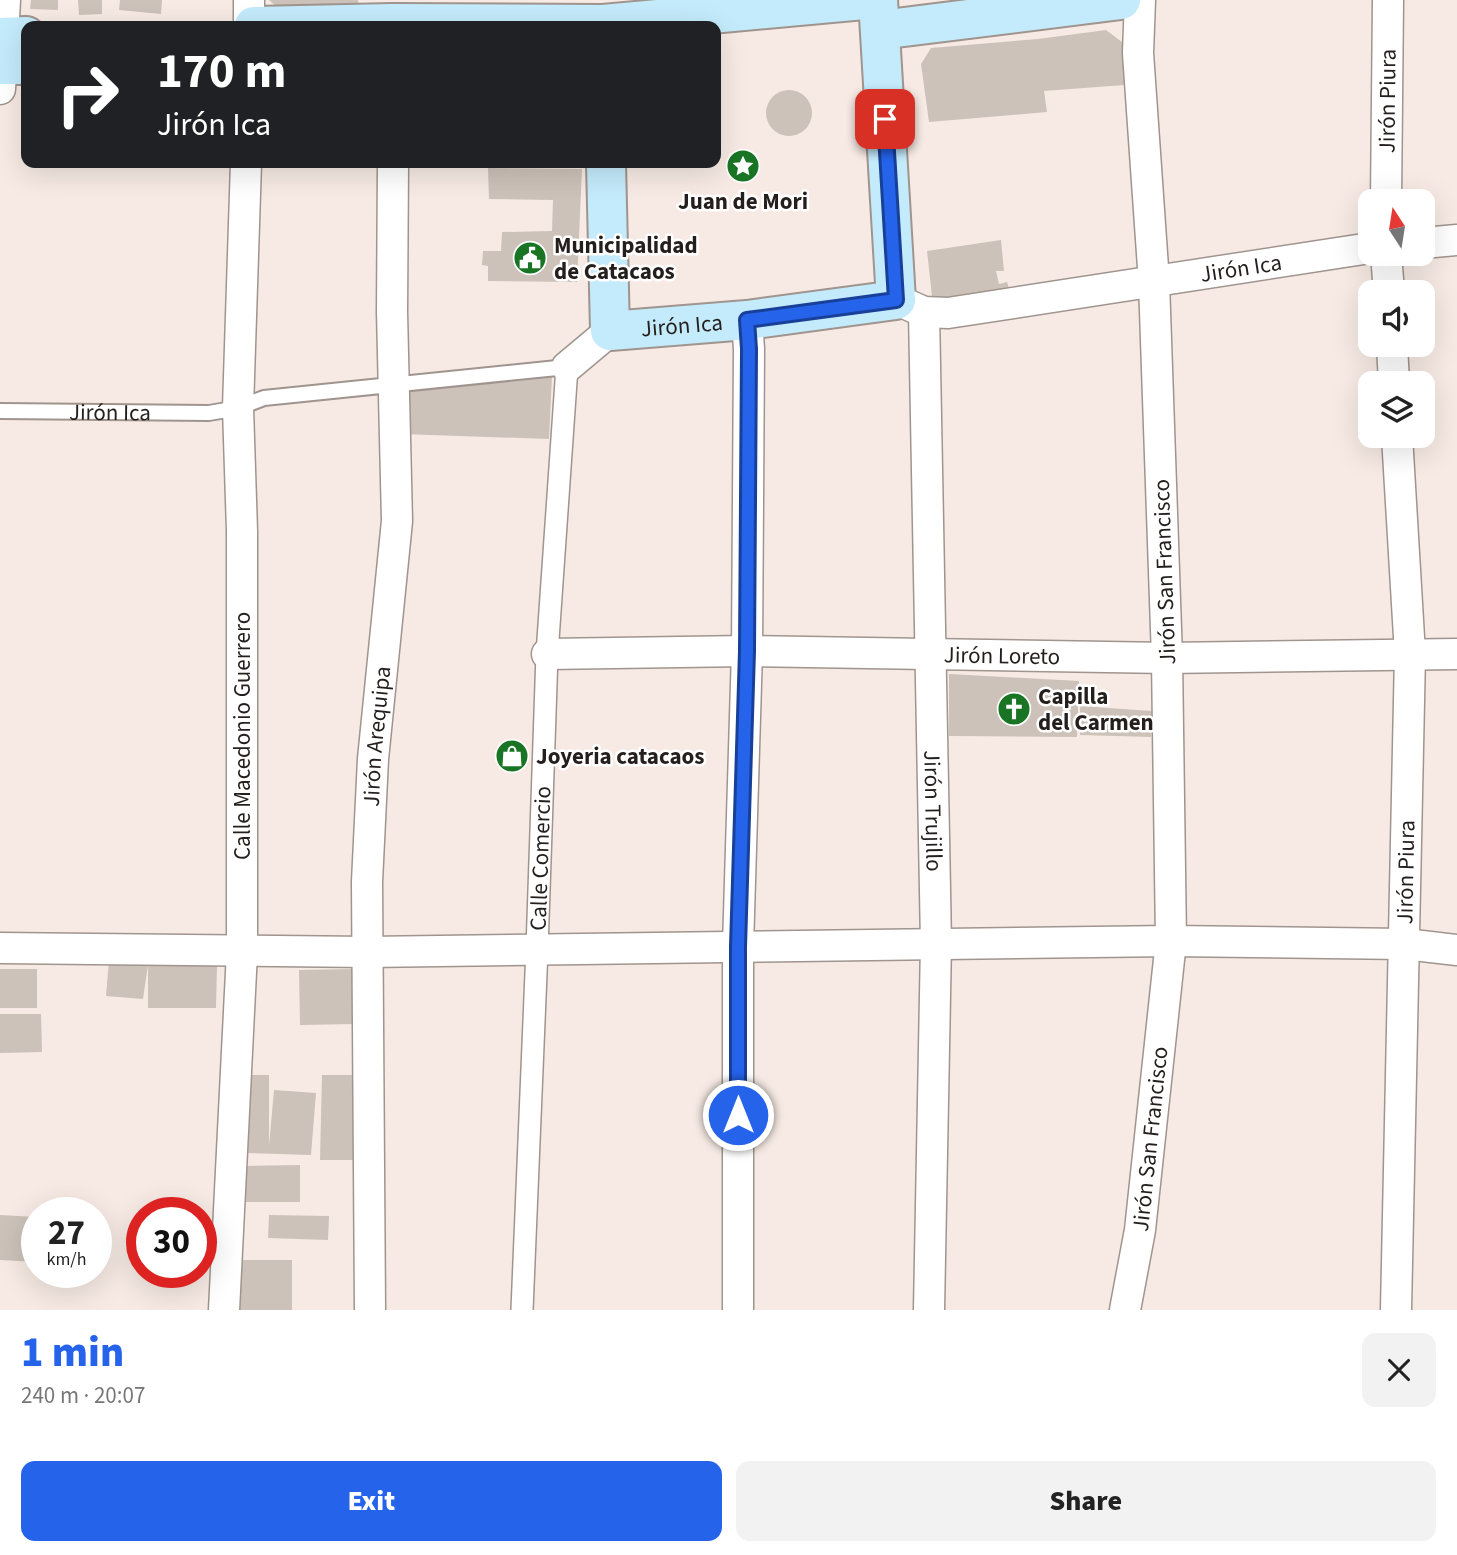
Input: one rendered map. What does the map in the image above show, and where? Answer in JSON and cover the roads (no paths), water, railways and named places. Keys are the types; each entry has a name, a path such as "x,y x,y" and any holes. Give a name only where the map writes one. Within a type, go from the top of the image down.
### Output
{"main road":[{"path":"675,21 1121,0"},
{"name":"Jirón Trujillo","path":"874,10 910,306"},
{"path":"331,21 392,17 498,21"},
{"path":"606,168 610,331"},
{"name":"Jirón Ica","path":"610,331 910,306"}],"street":[{"path":"248,21 249,0"},
{"name":"Jirón San Francisco","path":"1125,1310 1140,1230 1171,941 1167,658 1154,282 1139,53 1140,0"},
{"name":"Jirón Piura","path":"1386,189 1388,0"},
{"name":"Calle Macedonio Guerrero","path":"224,1310 242,952 242,531 238,408 246,168"},
{"name":"Jirón Arequipa","path":"370,1310 367,882 373,759 397,521 392,312 393,168"},
{"path":"1435,242 1457,240"},
{"name":"Jirón Ica","path":"910,306 948,313 1358,250"},
{"name":"Jirón Trujillo","path":"910,306 932,653 936,943 929,1310"},
{"path":"738,1310 738,947 747,651 747,320"},
{"name":"Jirón Ica","path":"567,367 610,331"},
{"name":"Calle Comercio","path":"522,1310 547,654 567,367"},
{"name":"Jirón Piura","path":"1396,1310 1410,654 1398,448"},
{"name":"Jirón Loreto","path":"547,654 747,651 1167,658 1457,654"},
{"path":"0,948 368,952 1171,941 1405,944 1457,950"}],"lane":[{"name":"Jirón Ica","path":"0,411 209,413 238,408 264,398 567,367"}],"place":[{"name":"Juan de Mori","path":"743,166"},
{"name":"Municipalidad de Catacaos","path":"530,258"},
{"name":"Capilla del Carmen","path":"1014,709"},
{"name":"Joyeria catacaos","path":"512,756"}]}
